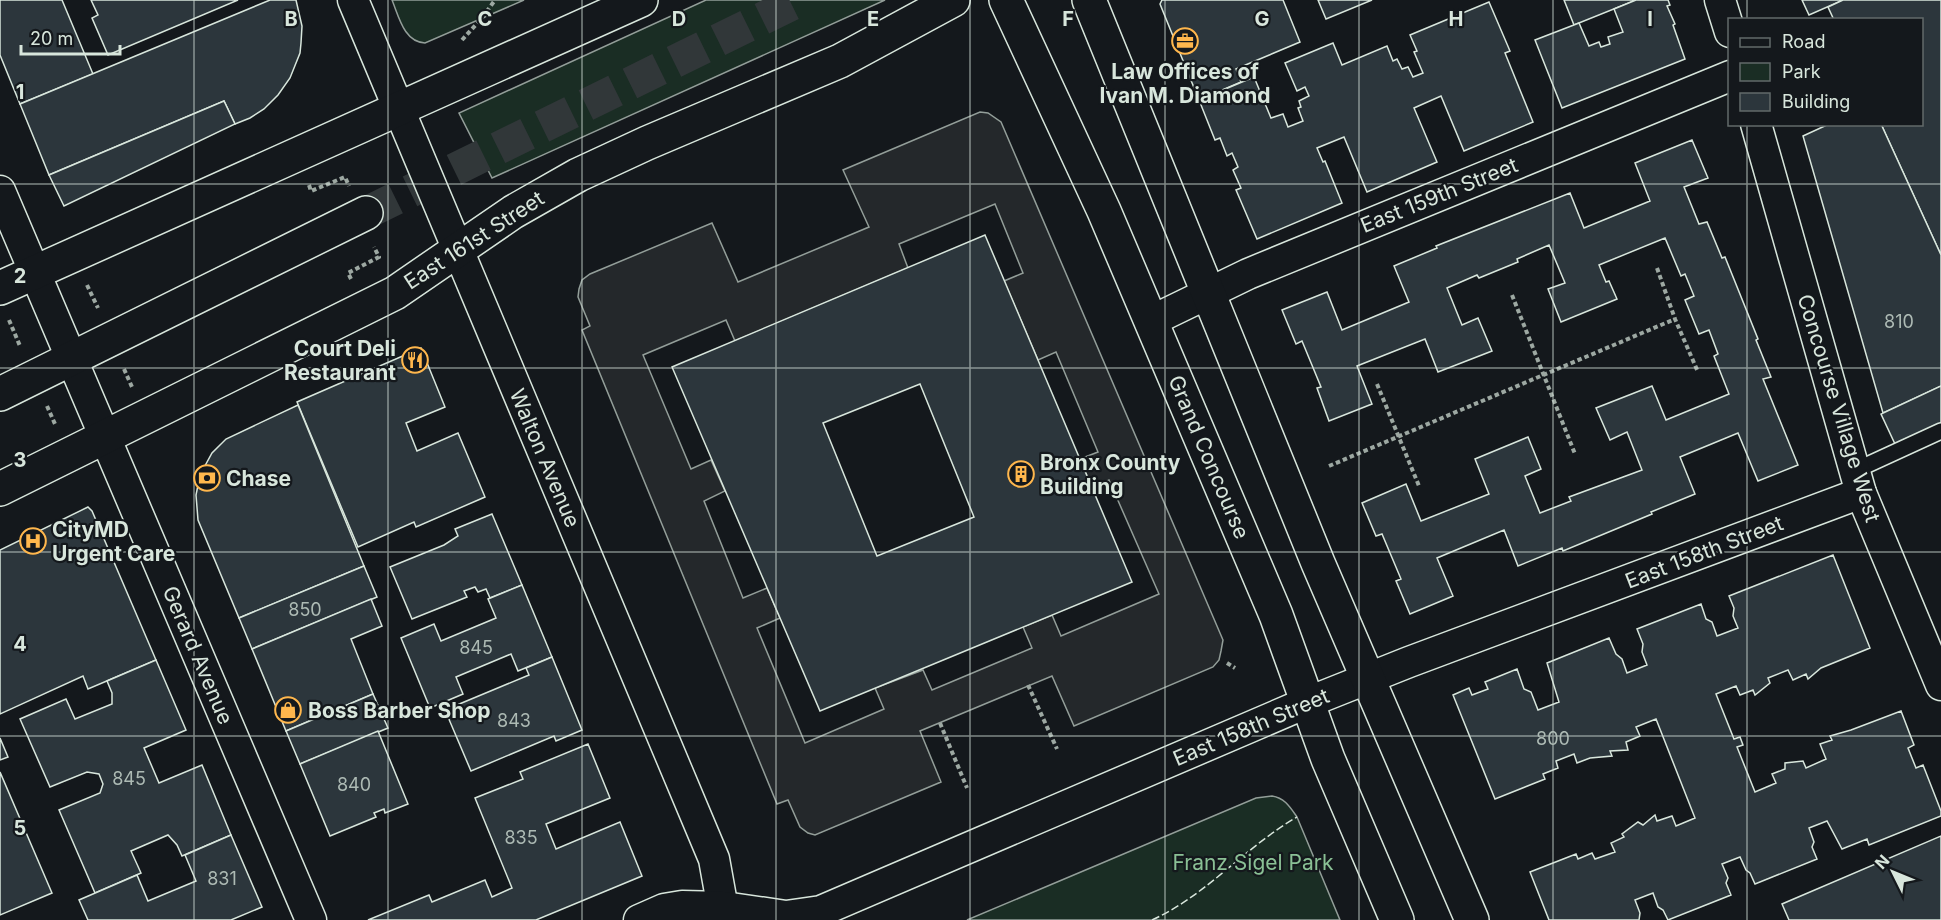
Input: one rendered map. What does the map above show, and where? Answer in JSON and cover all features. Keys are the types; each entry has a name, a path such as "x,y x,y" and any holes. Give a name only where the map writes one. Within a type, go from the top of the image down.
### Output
{"main road":[{"path":"3,300 34,273 641,0"},
{"name":"East 161st Street","path":"0,489 395,292 513,212 578,175 831,65 952,0"},
{"name":"Grand Concourse","path":"1006,0 1079,155 1276,615 1328,759 1397,920"},
{"path":"1089,0 1318,563 1472,920"},
{"path":"0,394 366,213"}],"street":[{"name":"Walton Avenue","path":"352,0 714,859 724,914"},
{"path":"1720,0 1728,26"},
{"name":"East 159th Street","path":"1151,321 1208,292 1728,77"},
{"name":"Concourse Village West","path":"1757,126 1857,482 1941,685"},
{"name":"Gerard Avenue","path":"0,191 70,360 311,920"},
{"name":"East 158th Street","path":"639,920 664,909 682,906 724,914 786,916 821,911 1306,703 1857,482"}],"lane":[{"path":"1857,482 1941,432"}],"path":[{"path":"462,40 495,0"},
{"path":"1657,268 1675,319 1698,372"},
{"path":"92,295 99,310"},
{"path":"1512,296 1575,454"},
{"path":"3,300 21,349"},
{"path":"1329,466 1675,319"},
{"path":"121,362 135,393"},
{"path":"1377,384 1419,486"},
{"path":"44,400 58,430"},
{"path":"1227,663 1235,668"},
{"path":"1028,685 1057,749"},
{"path":"940,723 967,788"}],"green space":[{"path":"392,0 524,0 425,43 412,38 403,28"},
{"path":"706,0 885,0 492,178 459,113"},
{"name":"Franz Sigel Park","path":"1272,796 1284,801 1297,817 1340,920 967,920 1256,798"}],"shaded area":[{"path":"980,112 988,113 1001,122 1223,640 1219,660 1213,667 1074,726 1052,676 920,731 941,782 815,835 800,827 788,800 777,804 582,330 590,326 578,297 582,280 590,274 712,223 738,282 869,227 843,170","holes":["995,204 1023,273 1004,281 1038,360 1056,352 1098,452 1080,459 1092,488 1109,480 1159,594 1061,636 1052,615 1023,627 1032,648 932,690 923,670 875,688 884,709 805,743 757,628 780,618 767,588 743,598 704,501 725,491 711,460 691,469 643,355 726,320 735,341 908,268 899,244"]}],"building":[{"path":"0,0 62,0 93,74 20,104 0,55"},
{"path":"91,0 238,0 108,55 92,18 98,15"},
{"path":"270,0 296,0 302,26 300,53 290,78 264,109 235,124 224,101 49,175 20,104"},
{"path":"1162,0 1283,0 1300,42 1236,69 1241,82 1199,100 1160,4"},
{"path":"1318,0 1372,0 1326,19"},
{"path":"1564,0 1636,0 1574,25"},
{"path":"1636,0 1668,0 1670,5 1667,6 1685,59 1562,108 1535,40 1579,23 1589,46 1599,42 1601,47 1610,44 1608,37 1623,32 1614,9"},
{"path":"1802,0 1843,0 1809,15"},
{"path":"1843,0 1941,0 1941,255 1882,126 1923,126 1923,18 1833,18 1828,7"},
{"path":"1489,2 1510,51 1505,53 1533,122 1464,151 1441,96 1414,108 1437,162 1367,192 1344,137 1317,148 1323,162 1325,161 1342,203 1257,239 1236,190 1241,188 1233,170 1238,167 1232,153 1227,156 1220,138 1215,140 1199,100 1254,77 1271,118 1283,114 1288,127 1303,121 1298,108 1301,107 1299,101 1309,96 1305,87 1297,91 1285,63 1333,43 1342,65 1387,46 1393,61 1397,59 1402,69 1408,67 1413,77 1423,73 1410,35"},
{"path":"224,101 235,124 64,206 49,175"},
{"path":"1825,126 1882,126 1941,255 1941,386 1883,413 1803,136"},
{"path":"1692,140 1708,178 1684,187 1699,224 1707,222 1722,258 1725,257 1771,377 1763,379 1798,465 1758,481 1738,433 1680,457 1695,494 1563,551 1562,548 1518,566 1504,530 1437,558 1453,596 1410,614 1396,581 1401,579 1382,534 1376,536 1362,503 1406,484 1421,521 1489,494 1475,459 1528,437 1541,469 1525,476 1540,513 1571,501 1569,497 1642,470 1627,432 1610,440 1596,408 1652,386 1666,420 1729,394 1714,356 1718,354 1709,330 1699,334 1685,300 1694,296 1685,274 1681,276 1665,238 1599,265 1617,299 1561,322 1548,289 1565,283 1549,245 1517,259 1518,262 1479,278 1477,275 1447,288 1462,325 1478,318 1492,351 1438,372 1425,339 1357,366 1372,404 1329,421 1317,388 1321,387 1302,341 1296,344 1282,310 1327,292 1342,330 1409,302 1394,266 1437,248 1436,246 1570,193 1584,228 1650,201 1635,163"},
{"name":"Bronx County Building","path":"985,235 1132,582 820,711 672,367","holes":["920,384 974,517 877,556 823,423"]},
{"path":"421,348 445,407 406,423 417,451 458,433 485,497 416,527 414,522 358,547 297,402"},
{"path":"1941,386 1941,423 1895,444 1881,414"},
{"path":"298,405 364,566 239,618 198,520 196,495 200,475 212,453 226,439"},
{"path":"88,507 92,511 156,660 88,689 83,676 0,714 0,550"},
{"path":"492,514 522,585 490,598 486,589 478,592 475,587 464,591 467,597 412,619 390,567 444,545 458,536 455,529"},
{"path":"1833,555 1870,648 1821,668 1808,679 1806,674 1793,680 1788,670 1768,678 1770,683 1755,695 1753,690 1740,695 1736,686 1716,694 1734,739 1740,737 1743,745 1737,747 1755,792 1776,783 1772,774 1785,769 1785,763 1803,761 1806,768 1826,759 1820,744 1832,740 1830,736 1901,711 1914,745 1908,748 1916,768 1923,765 1941,816 1869,845 1867,839 1842,849 1827,821 1809,828 1814,842 1812,847 1817,859 1755,884 1740,857 1722,864 1728,878 1726,883 1731,895 1668,920 1663,910 1658,907 1653,893 1635,900 1640,913 1639,920 1549,920 1530,872 1576,854 1578,859 1592,853 1595,859 1615,852 1611,843 1624,837 1622,834 1638,822 1643,825 1655,815 1657,821 1672,816 1676,826 1695,818 1656,719 1636,727 1640,736 1626,742 1628,750 1610,751 1612,756 1590,758 1577,763 1574,754 1556,761 1558,768 1543,774 1545,779 1495,799 1453,695 1469,688 1472,695 1488,689 1485,682 1517,669 1524,689 1531,692 1538,710 1559,702 1547,663 1609,638 1616,654 1622,659 1627,673 1647,665 1637,629 1701,604 1706,619 1712,622 1717,636 1738,628 1729,596"},
{"path":"364,566 377,597 252,649 239,618"},
{"path":"522,585 552,657 518,671 511,654 456,677 463,694 430,708 401,638 434,624 441,641 496,618 488,599"},
{"path":"371,599 382,626 351,639 373,694 286,731 252,649"},
{"path":"552,657 582,730 556,741 554,736 471,771 445,710 529,675 526,668"},
{"path":"156,660 186,730 144,748 159,783 202,765 231,835 182,856 177,845 168,835 131,851 141,873 95,893 59,810 100,793 103,784 99,774 87,772 50,787 20,719 66,699 75,719 112,704 112,693 107,681"},
{"path":"373,694 388,728 300,764 286,731"},
{"path":"378,731 408,804 385,813 384,809 374,813 376,817 330,836 300,764"},
{"path":"0,738 8,757 0,760"},
{"path":"588,744 610,798 546,824 556,849 620,822 642,876 536,920 368,920 429,895 432,902 485,880 492,897 512,888 475,798 523,779 520,772"},
{"path":"0,772 52,893 0,915"},
{"path":"231,835 262,907 231,920 88,920 79,900 137,875 148,901 196,881 185,855"},
{"path":"1941,836 1941,920 1789,920 1782,904"}],"tunnel":[{"path":"366,213 800,0"}],"fence":[{"path":"1152,920 1191,898 1260,842 1297,817"}],"place":[{"name":"Law Offices of Ivan M. Diamond","path":"1185,41"},
{"name":"Court Deli Restaurant","path":"415,360"},
{"name":"Bronx County Building","path":"1021,474"},
{"name":"Chase","path":"207,478"},
{"name":"CityMD Urgent Care","path":"33,541"},
{"name":"Boss Barber Shop","path":"288,710"}]}
